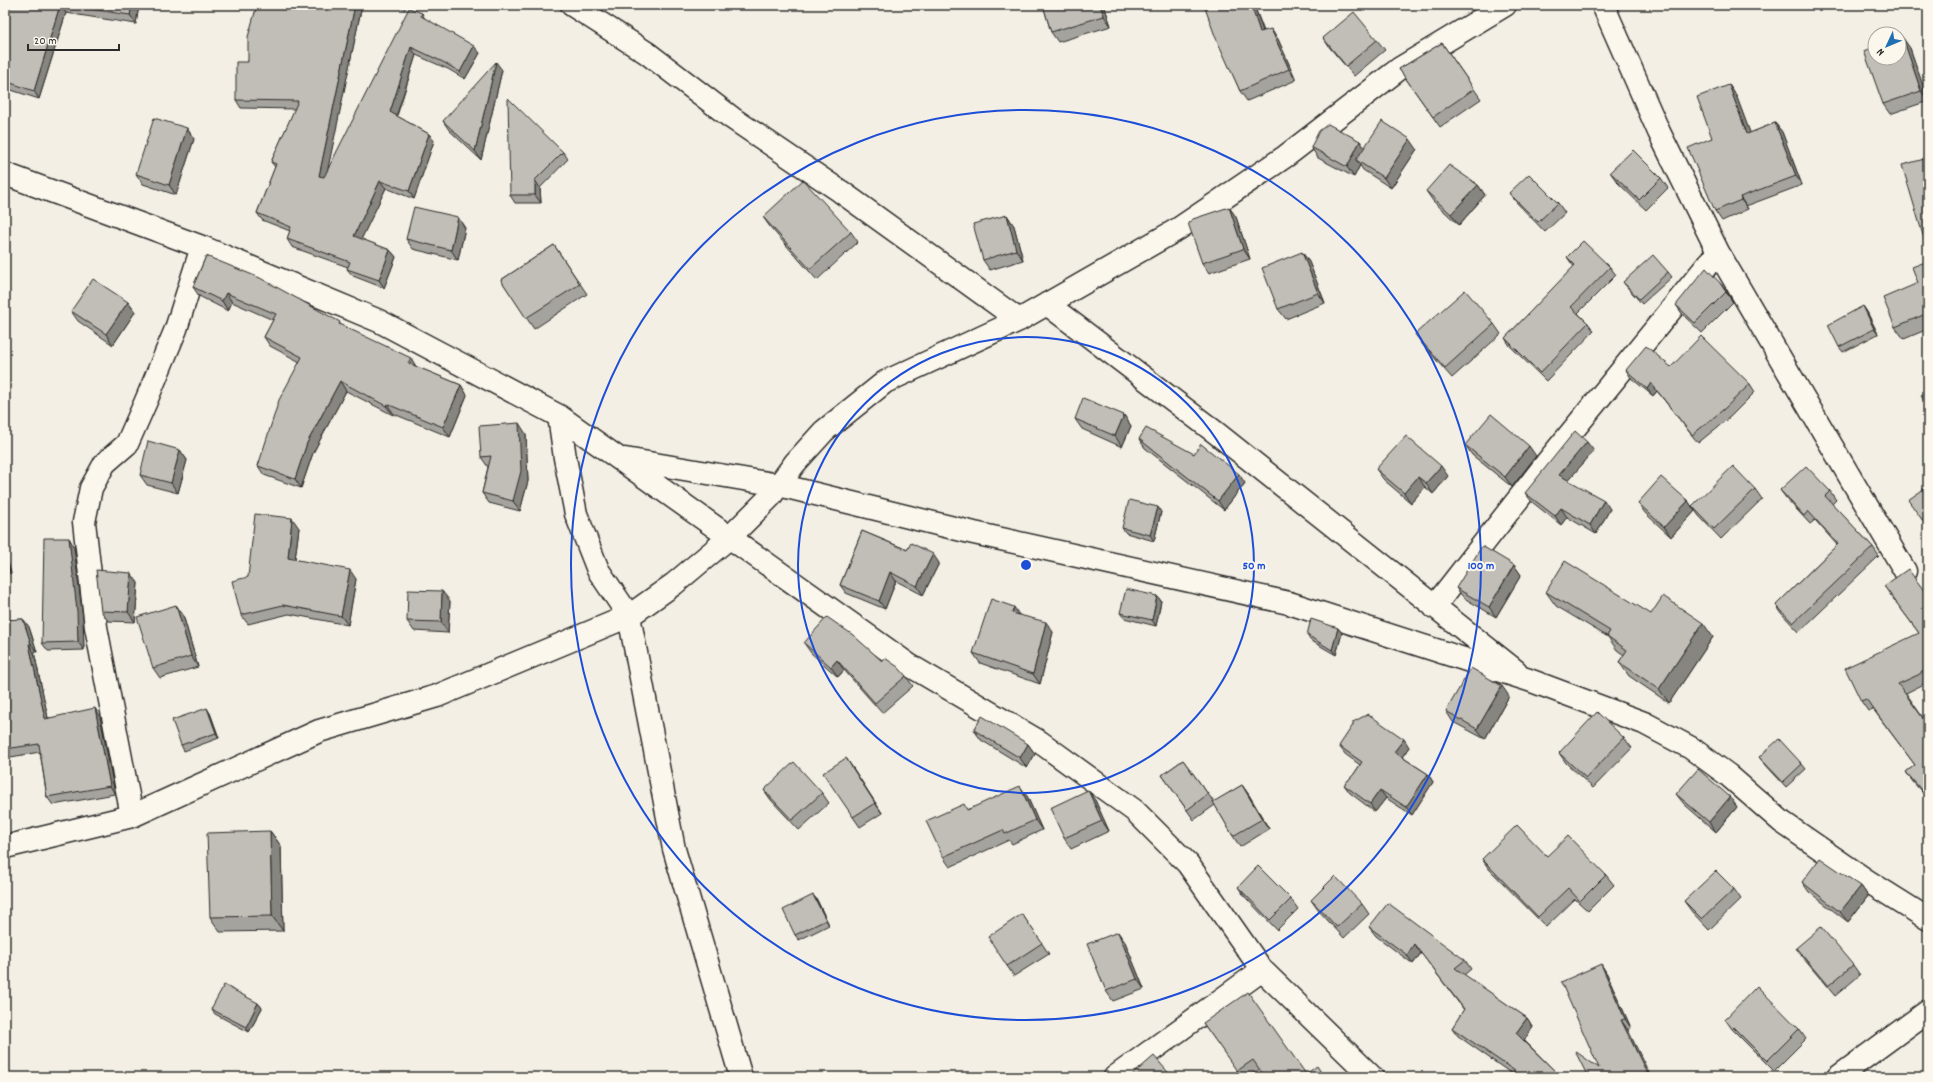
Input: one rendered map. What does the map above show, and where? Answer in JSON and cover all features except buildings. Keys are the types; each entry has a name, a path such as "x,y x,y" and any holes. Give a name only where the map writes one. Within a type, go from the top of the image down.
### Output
{"street":[{"path":"572,5 647,53 732,118 840,192 1019,320"},
{"path":"5,847 132,816 319,731 437,696 629,616 674,584 730,537 779,485 795,463 824,431 886,382 1019,320 1178,229 1286,156 1399,69 1506,5"},
{"path":"1603,5 1659,132 1718,252 1905,571"},
{"path":"5,174 202,247 379,321 559,416 909,665 1040,742 1135,811 1188,864 1262,970 1372,1077"},
{"path":"132,816 96,627 84,522 91,488 105,463 126,444 146,401 176,329 202,247"},
{"path":"1434,607 1548,461 1718,252"},
{"path":"1047,304 1215,432 1528,680"},
{"path":"559,416 565,458 576,514 598,570 629,616 674,849 741,1077"},
{"path":"619,458 779,485 982,535 1289,603 1528,680 1644,724 1691,748 1728,775 1782,822 1866,880 1928,919"},
{"path":"1115,1077 1262,970"},
{"path":"1838,1077 1928,1011"}]}
